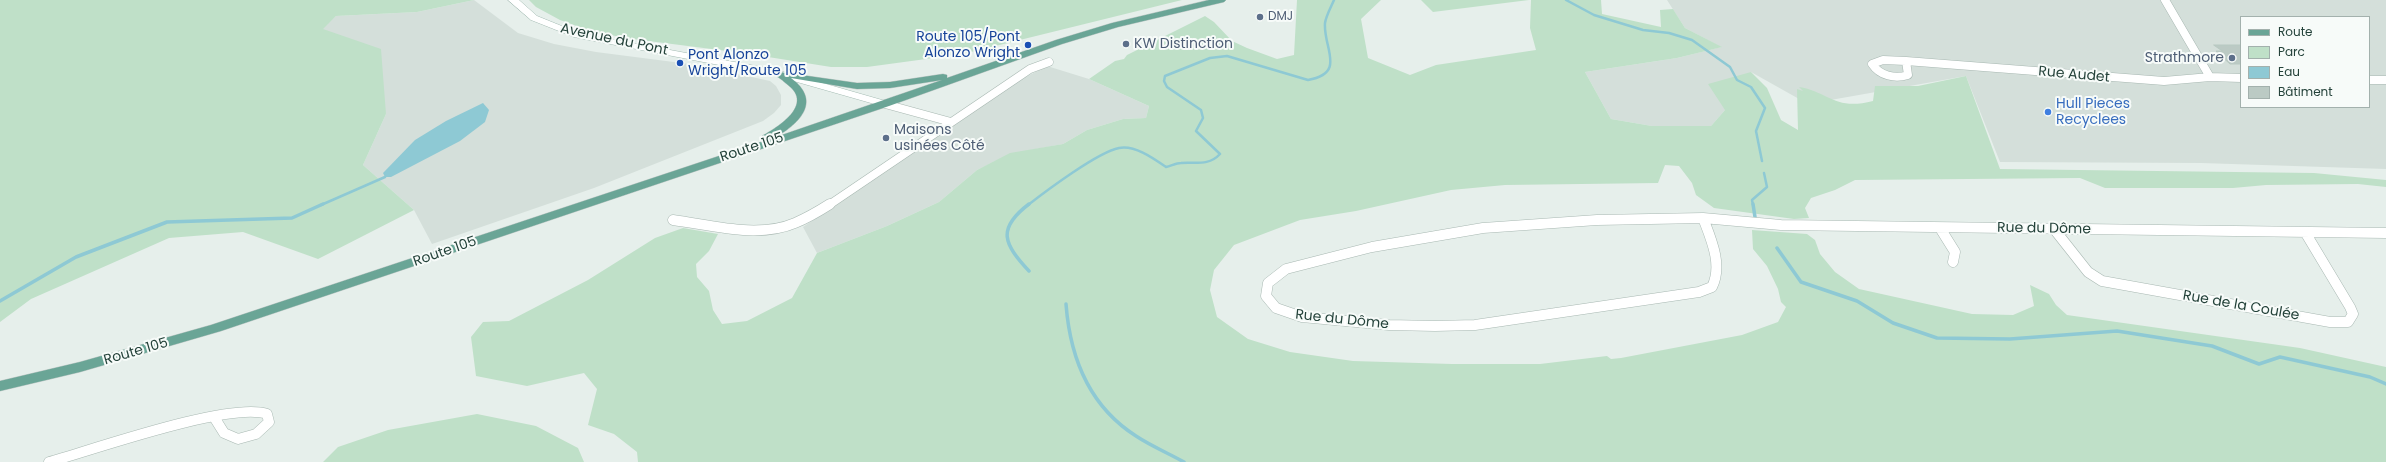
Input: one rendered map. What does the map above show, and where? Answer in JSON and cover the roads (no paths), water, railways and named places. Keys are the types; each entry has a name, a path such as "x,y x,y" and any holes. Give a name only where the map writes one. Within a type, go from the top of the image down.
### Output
{"main road":[{"name":"Avenue du Pont","path":"513,0 534,18 577,35 776,73 885,104"},
{"path":"776,73 840,85 890,85 964,72 1115,24 1221,0"},
{"name":"Route 105","path":"0,386 111,359 216,328 885,104 1059,42"},
{"path":"740,152 786,126 799,112 802,96 800,89 776,73"}],"street":[{"path":"2166,0 2210,77"},
{"name":"Rue Audet","path":"1906,61 2147,80 2210,77 2240,78"},
{"path":"673,220 721,228 753,230 767,230 794,224 829,205 1024,73 1049,62"},
{"path":"2370,80 2386,80"},
{"path":"885,104 951,122"},
{"name":"Rue du Dôme","path":"1703,218 1712,241 1716,276 1712,286 1699,292 1475,324 1436,326 1389,325 1302,317 1276,308 1266,296 1268,283 1278,272 1388,244 1483,228 1523,224 1597,220 1703,218 1781,225 2386,233"},
{"path":"1940,228 1955,252 1953,262"},
{"name":"Rue de la Coulée","path":"2054,229 2088,272 2106,282 2330,322 2348,322 2353,314 2350,307 2305,232"},
{"path":"49,462 151,432 214,417"}],"water":[{"path":"483,103 489,110 485,122 460,141 391,177 385,177 383,173 415,140 446,121"}],"waterway":[{"path":"1028,205 1086,164 1110,151 1119,148 1131,148 1137,150 1150,156 1166,167 1179,163 1207,162 1216,158 1220,154 1196,131 1203,118 1201,110 1167,87 1164,81 1165,76 1210,58 1227,56 1308,80 1320,77 1327,72 1330,65 1325,23 1327,14 1334,0"},
{"path":"1566,0 1594,15 1643,30 1669,33 1692,40 1730,67 1737,80 1751,87 1765,108 1756,131 1762,161"},
{"path":"1753,205 1752,200 1767,187 1764,173"},
{"path":"321,205 385,177"},
{"path":"0,301 76,257 167,222 292,218 323,204"},
{"path":"1029,204 1018,213 1012,221 1008,229 1007,237 1009,245 1014,253 1029,271"},
{"path":"1753,204 1755,217"},
{"path":"1777,248 1801,282 1857,301 1893,323 1937,338 2010,339 2117,331 2212,346 2259,364 2280,357 2370,377 2386,384"},
{"path":"1066,304 1072,343 1085,379 1094,395 1120,424 1136,436 1184,462"}],"place":[{"name":"DMJ","path":"1260,17"},
{"name":"KW Distinction","path":"1126,44"},
{"name":"Route 105/Pont Alonzo Wright","path":"1028,45"},
{"name":"Strathmore","path":"2232,58"},
{"name":"Pont Alonzo Wright/Route 105","path":"680,63"},
{"name":"Hull Pieces Recyclees","path":"2048,112"},
{"name":"Maisons usinées Côté","path":"886,138"}]}
